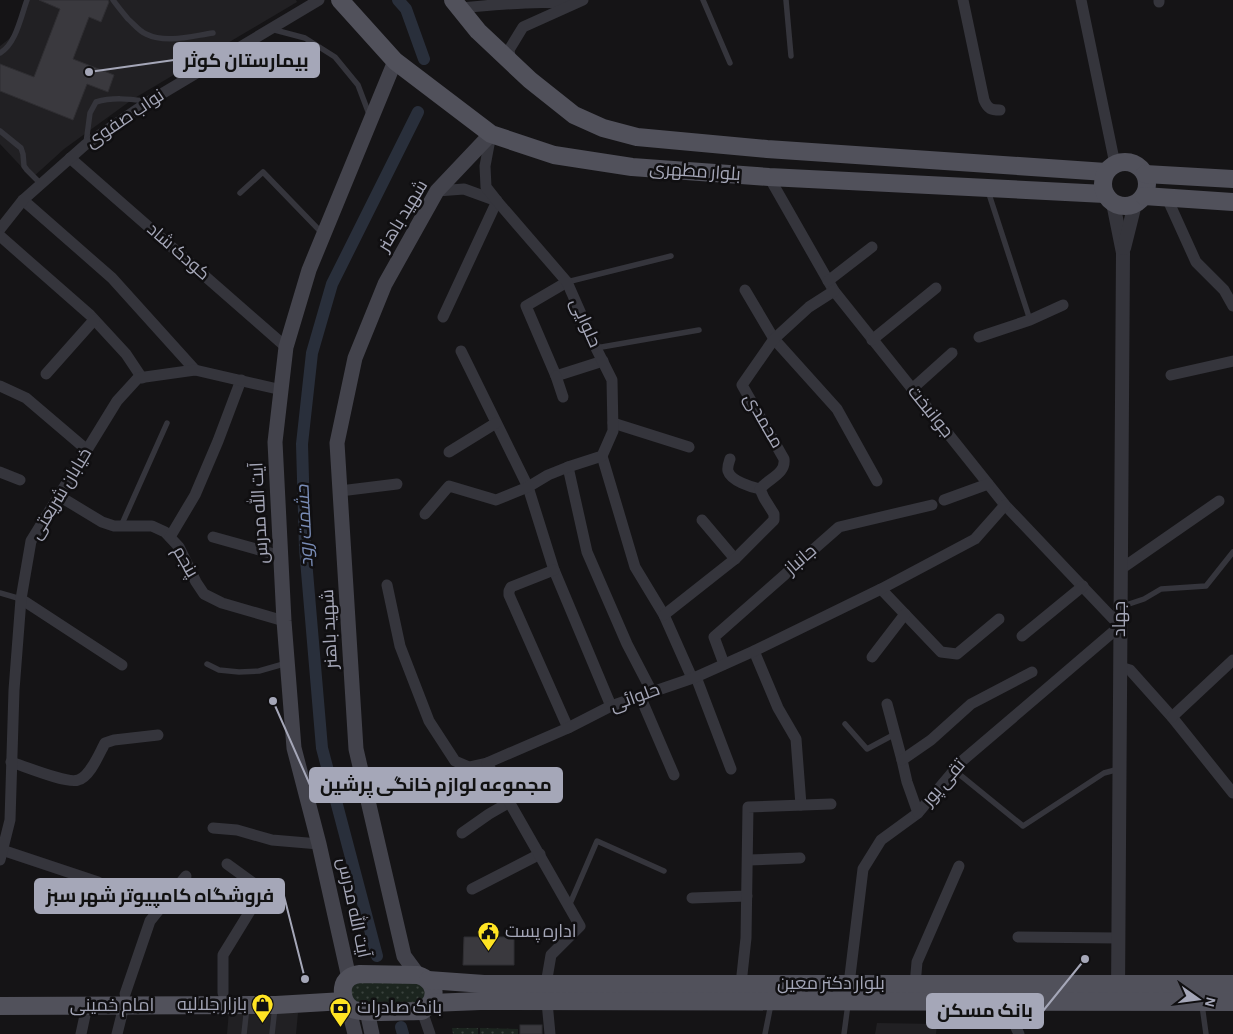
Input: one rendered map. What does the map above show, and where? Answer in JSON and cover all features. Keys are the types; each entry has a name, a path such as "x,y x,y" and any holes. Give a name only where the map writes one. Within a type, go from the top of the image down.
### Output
{"main road":[{"name":"بلوار مطهری","path":"340,0 396,61 491,134 554,155 632,167 769,177 988,189 1109,199"},
{"name":"بلوار مطهری","path":"456,4 478,31 530,80 574,115 603,128 637,137 767,149 1110,168"},
{"name":"آیت الله مدرس","path":"355,1034 319,844 294,748 284,621 275,442 286,347 309,270 396,61"},
{"name":"شهید باهنر","path":"423,978 404,956 356,749 337,443 355,358 385,284 437,191 491,134"},
{"path":"1139,200 1146,189 1147,182 1145,174 1140,168 1128,162 1121,162 1110,168 1103,183 1109,199 1120,206 1128,206 1139,200 1167,198 1233,202"},
{"path":"1145,174 1233,179"},
{"name":"بلوار دکتر معین","path":"1233,984 1118,993 1004,1002 849,993 741,984 484,984 360,974 354,975 346,994 353,1010 367,1011 480,1001 772,1002 849,993 915,985 1118,993 1201,1003 1233,1002"},
{"path":"423,978 432,986 434,991 434,997 427,1007"},
{"name":"امام خمینی","path":"0,1006 87,1006 124,1000 223,993 346,994"},
{"name":"امام خمینی","path":"0,994 276,1005 346,994"},
{"path":"367,1011 372,1034"}],"street":[{"name":"نواب صفوی","path":"0,229 24,200 85,145 148,102 319,0"},
{"path":"963,0 984,100 987,107 992,110 1000,110"},
{"path":"1082,0 1110,168"},
{"path":"456,4 577,2"},
{"path":"511,62 509,50 523,27 577,2"},
{"name":"حلوایی","path":"491,134 485,166 486,187 567,282 612,380 613,431 602,456"},
{"name":"کودک شاد","path":"70,158 286,347"},
{"name":"جوانبخت","path":"769,177 831,286 872,340 1005,505 1120,626"},
{"path":"437,191 464,188 497,201 443,317"},
{"path":"1167,198 1196,262 1224,290 1233,306"},
{"path":"1109,199 1123,253"},
{"path":"24,200 112,278 195,370"},
{"path":"1123,253 1139,200"},
{"path":"0,236 94,320 126,354 142,378 195,370 282,390"},
{"name":"محمدی","path":"760,489 783,470 785,465 784,459 742,385 774,338 872,247"},
{"name":"جهاد","path":"1118,993 1123,253"},
{"path":"563,397 526,306 567,282"},
{"path":"872,340 936,288"},
{"path":"745,290 774,338 836,409 877,481"},
{"path":"979,336 1030,320 1063,305"},
{"path":"46,374 94,320"},
{"path":"461,351 528,487 554,570 611,706"},
{"path":"912,390 952,354"},
{"path":"556,376 603,361"},
{"path":"1171,375 1233,361"},
{"name":"خیابان شریعتی","path":"1,855 3,833 10,820 14,690 21,599 31,541 117,401 138,378 142,378"},
{"path":"170,537 195,495 241,380"},
{"path":"0,386 26,398 87,450"},
{"path":"449,452 496,423"},
{"path":"613,423 689,447"},
{"path":"425,514 449,486 496,500 528,487 548,475 602,456 635,567 664,615 694,678 731,769"},
{"path":"664,615 734,559 774,520 774,514 760,489 737,480 728,473 730,459"},
{"path":"568,467 587,552 627,644 652,692"},
{"path":"0,472 20,480"},
{"path":"340,491 397,484"},
{"path":"944,500 988,484"},
{"name":"پنجم","path":"59,496 102,522 114,526 152,526 165,532 179,547 204,594 222,603 284,621"},
{"path":"1121,569 1218,501"},
{"name":"حلوائی","path":"387,585 400,646 430,721 455,761 469,767 487,763 568,728 611,706 694,678 881,589 975,539 1005,505"},
{"name":"جانباز","path":"724,664 714,637 839,527 932,506"},
{"path":"702,520 734,559"},
{"path":"213,537 281,556"},
{"path":"554,570 512,587 508,591 568,728"},
{"path":"1022,636 1083,586"},
{"path":"881,589 941,652 956,654 999,620"},
{"path":"21,599 122,665"},
{"path":"872,657 905,614"},
{"name":"تقی پور","path":"849,993 863,869 881,840 918,813 962,761 1120,626"},
{"path":"754,651 778,708 796,739 801,805"},
{"path":"1172,717 1233,660"},
{"path":"1120,667 1130,670 1172,717 1233,793"},
{"path":"902,760 931,740 971,704 1032,672"},
{"path":"640,696 674,775"},
{"path":"887,704 907,782 918,813"},
{"path":"11,762 68,780 79,780 90,771 105,743 114,740 158,735"},
{"path":"0,739 12,739"},
{"path":"487,763 580,926 551,955 546,984"},
{"path":"462,833 510,802"},
{"path":"741,984 748,896 748,806 831,804"},
{"path":"213,828 237,830 272,840 319,844"},
{"path":"472,889 540,854"},
{"path":"1,855 98,882"},
{"path":"748,860 800,858"},
{"path":"223,993 223,955 263,890 227,864"},
{"path":"915,985 917,962 959,866"},
{"path":"118,1034 124,1000 150,921 186,876"},
{"path":"692,898 748,896"},
{"path":"1018,938 1118,938"},
{"path":"547,1002 550,1034"},
{"path":"1004,1002 1019,1034"},
{"path":"81,1034 87,1006"},
{"path":"427,1007 430,1034"}],"lane":[{"path":"0,53 13,40 28,0"},
{"path":"113,0 138,29 159,38 178,38 213,33"},
{"path":"703,0 730,63"},
{"path":"786,0 791,56"},
{"path":"270,29 305,38 335,57 358,85 371,118"},
{"path":"85,145 90,113 96,102 106,99 127,99 148,102"},
{"path":"0,131 20,148 23,154 24,166 41,184"},
{"path":"240,193 263,172 324,235"},
{"path":"988,189 1030,320"},
{"path":"567,282 671,256"},
{"path":"596,348 699,330"},
{"path":"121,526 167,423"},
{"path":"1120,607 1144,600 1161,589 1206,586 1233,552"},
{"path":"0,592 21,599"},
{"path":"207,664 219,670 239,672 259,671 287,663"},
{"path":"845,724 867,749 896,734"},
{"path":"954,770 1023,826 1104,773 1119,769"},
{"path":"569,906 597,841 664,871"},
{"path":"844,1034 849,993"},
{"path":"765,1034 772,1002"},
{"path":"1201,1003 1206,1034"},
{"path":"244,1034 247,1005"},
{"path":"272,1034 276,1005"}],"shaded area":[{"path":"25,0 296,0 297,2 133,99 64,149 32,178 0,144 0,46 15,32"},
{"path":"415,980 425,985 425,1002 358,1006 350,999 351,985 354,981"},
{"name":"بازار جلالیه","path":"229,1011 298,1013 296,1034 227,1034"},
{"path":"877,1023 937,1024 936,1034 875,1034"},
{"path":"452,1028 478,1028 478,1034 453,1034"},
{"path":"480,1028 518,1029 518,1034 480,1034"}],"building":[{"path":"39,0 108,0 109,2 101,22 89,17 73,59 114,75 108,92 87,84 73,120 0,91 0,64 34,77 60,9"},
{"name":"اداره پست","path":"464,937 514,937 514,965 463,965"},
{"path":"520,1025 542,1025 542,1034 520,1034"}],"waterway":[{"path":"398,0 406,9 424,59"},
{"name":"حشمت رود","path":"377,956 322,748 305,548 302,444 312,353 332,284 418,112"},
{"name":"حشمت رود","path":"401,1027 403,1034"}],"place":[{"name":"بیمارستان کوثر","path":"89,72"},
{"name":"مجموعه لوازم خانگی پرشین","path":"273,701"},
{"name":"اداره پست","path":"489,951"},
{"name":"بانک مسکن","path":"1085,959"},
{"name":"فروشگاه کامپیوتر شهر سبز","path":"305,979"},
{"name":"بازار جلالیه","path":"263,1024"},
{"name":"بانک صادرات","path":"341,1027"}]}
